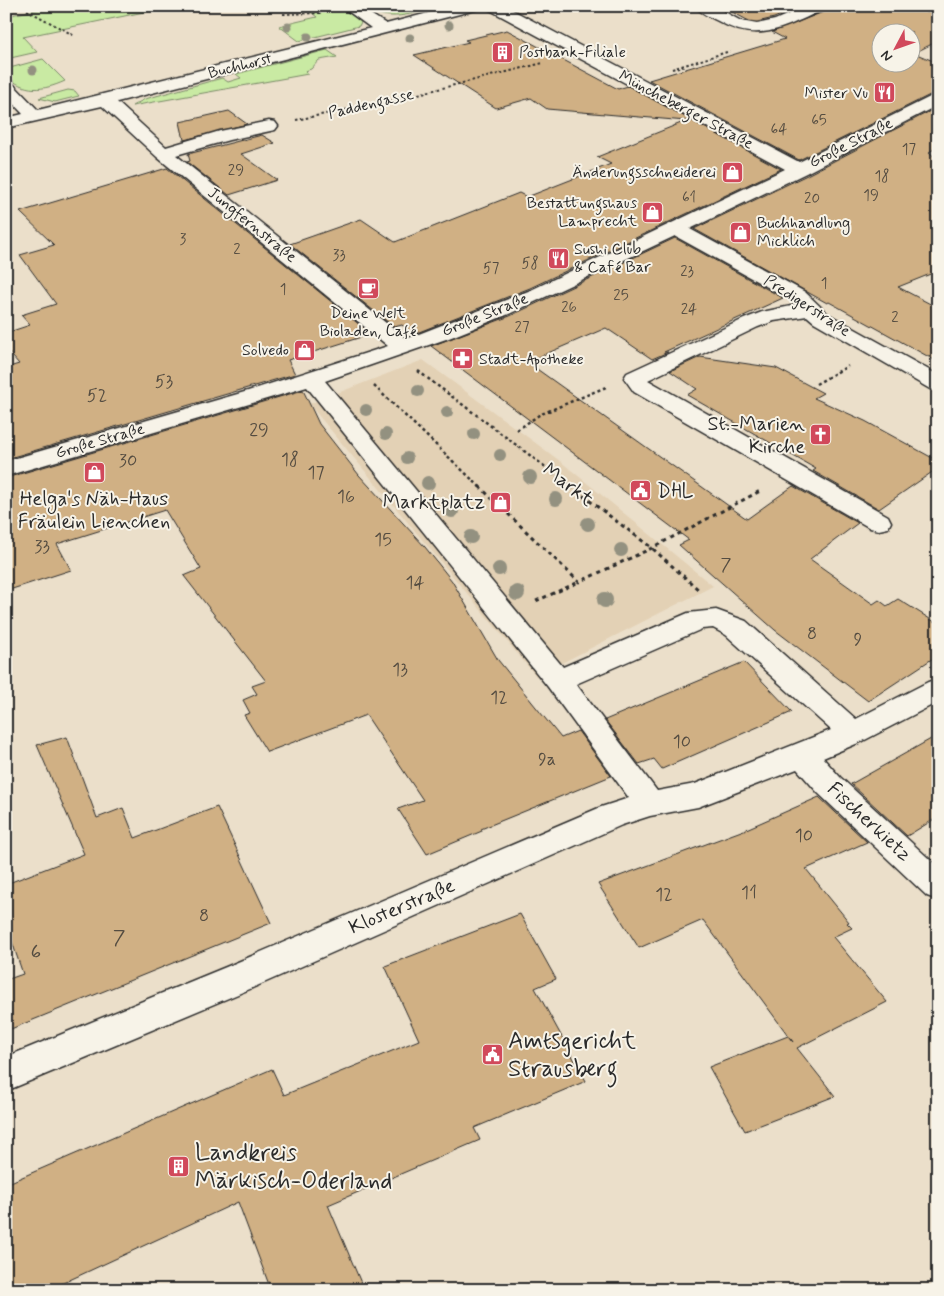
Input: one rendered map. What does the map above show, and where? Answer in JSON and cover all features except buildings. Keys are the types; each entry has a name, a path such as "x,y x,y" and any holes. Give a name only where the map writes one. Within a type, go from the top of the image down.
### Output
{"street":[{"path":"348,6 383,29"},
{"name":"Buchhorst","path":"6,123 105,100 474,6"},
{"name":"Müncheberger Straße","path":"493,6 773,157 800,169"},
{"path":"701,8 741,26 756,29 785,21 820,6"},
{"path":"6,86 34,117"},
{"name":"Große Straße","path":"6,469 311,378 397,349 502,310 800,169 938,98"},
{"name":"Jungfernstraße","path":"105,100 163,153 397,349"},
{"path":"163,153 226,135 269,126"},
{"name":"Predigerstraße","path":"676,229 798,296 821,318 938,384"},
{"path":"811,309 770,316 751,323 635,378 642,387 879,522"},
{"path":"311,378 558,680 650,804"},
{"path":"558,680 698,620 716,620 736,628 853,733"},
{"name":"Klosterstraße","path":"6,1074 238,978 612,816 650,804 698,796 802,755 853,733 938,688"},
{"name":"Fischerkietz","path":"802,755 829,786 938,887"}],"path":[{"path":"912,6 938,16"},
{"path":"27,10 74,36"},
{"path":"632,82 731,50"},
{"name":"Paddengasse","path":"269,126 398,100 579,53"},
{"name":"Markt","path":"397,349 652,548 701,592 736,628"},
{"path":"816,384 852,364"},
{"path":"518,430 538,415 609,386"},
{"path":"386,397 579,582"},
{"path":"505,616 652,548 771,485 791,472"}],"shaded area":[{"name":"Marktplatz","path":"423,360 560,461 713,586 536,676 309,404"}],"green space":[{"path":"55,6 173,6 23,37 37,52 6,59 6,16"},
{"path":"303,6 339,6 361,22 359,26 299,41 279,26 317,17"},
{"path":"361,6 440,6 400,16 391,16 382,15"},
{"path":"327,50 337,57 319,60 311,69 305,71 308,74 132,106 145,99 222,78 228,82 241,78 236,74"},
{"path":"43,59 65,81 49,87 34,88 20,85 6,75 6,69"},
{"path":"68,90 75,91 79,96 55,102 39,98"}],"place":[{"name":"Postbank-Filiale","path":"503,52"},
{"name":"Mister Vu","path":"884,93"},
{"name":"Änderungsschneiderei","path":"732,172"},
{"name":"Bestattungshaus Lamprecht","path":"653,212"},
{"name":"Buchhandlung Micklich","path":"741,232"},
{"name":"Sushi Club & Café Bar","path":"558,258"},
{"name":"Deine Welt Bioladen, Café","path":"368,289"},
{"name":"Solvedo","path":"305,350"},
{"name":"Stadt-Apotheke","path":"463,359"},
{"name":"St.-Marien Kirche","path":"821,435"},
{"name":"Helga's Näh-Haus Fräulein Lienchen","path":"94,473"},
{"name":"DHL","path":"641,491"},
{"name":"Marktplatz","path":"501,502"},
{"name":"Amtsgericht Strausberg","path":"492,1055"},
{"name":"Landkreis Märkisch-Oderland","path":"179,1167"}]}
